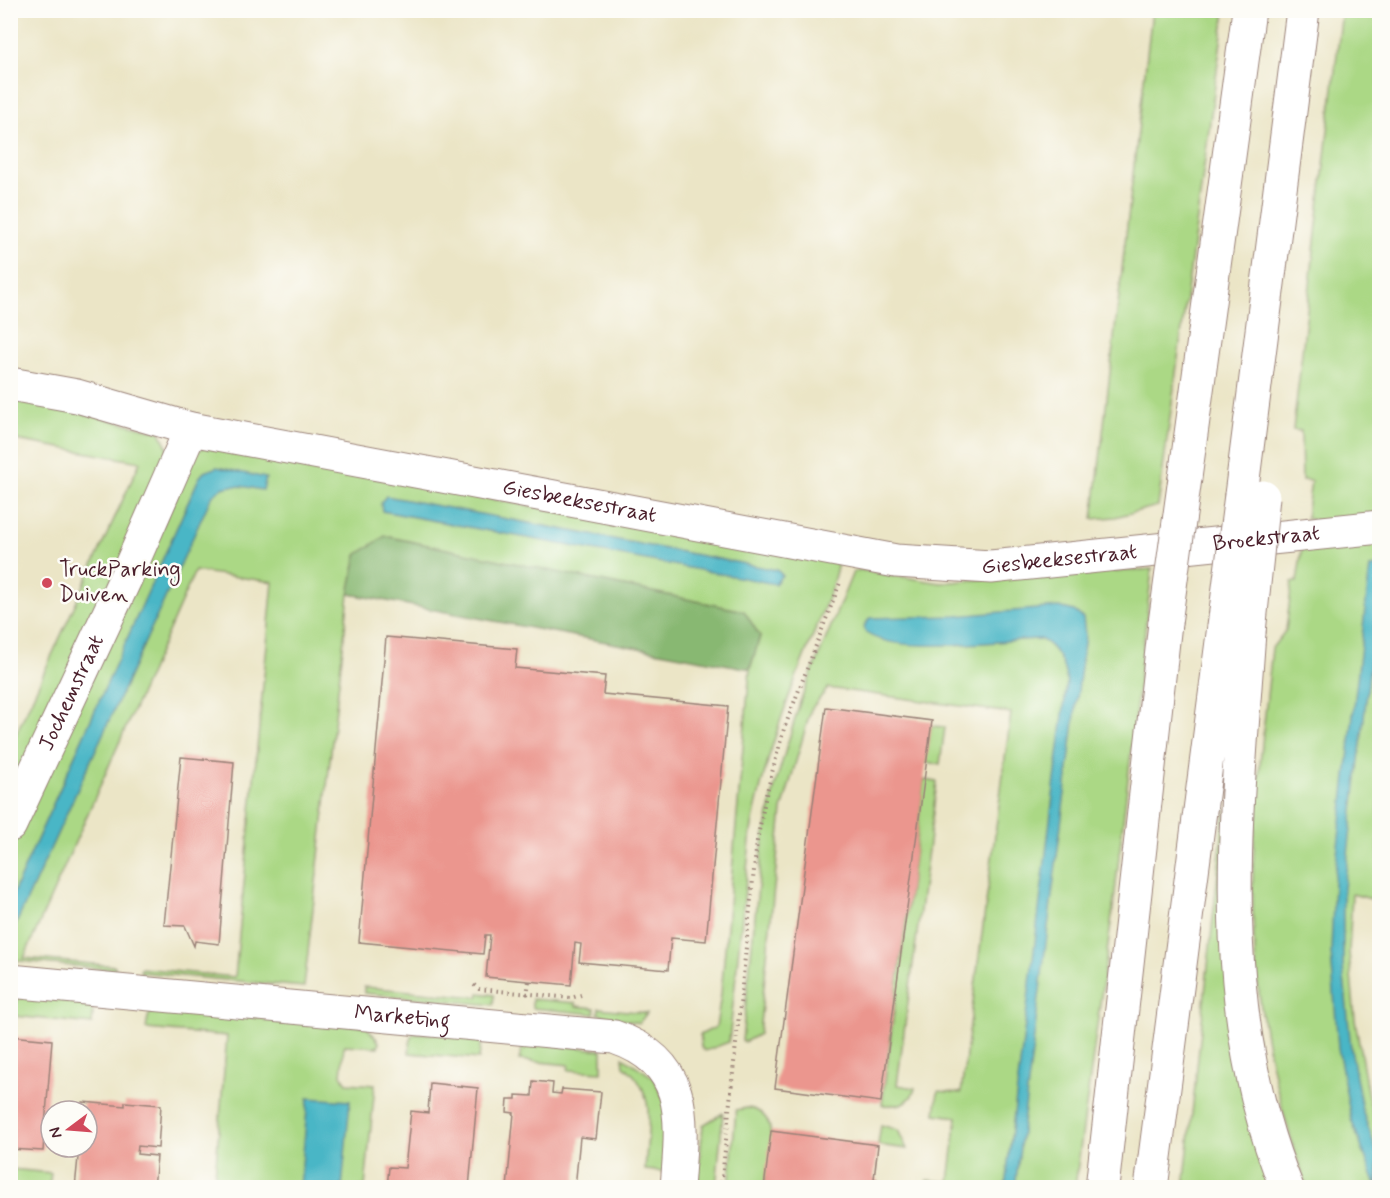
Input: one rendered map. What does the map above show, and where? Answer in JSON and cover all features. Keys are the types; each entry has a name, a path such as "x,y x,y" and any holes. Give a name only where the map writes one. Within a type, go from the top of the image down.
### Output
{"main road":[{"path":"1102,1188 1165,622 1249,10"},
{"path":"1151,1188 1236,629 1252,496 1270,273 1303,10"},
{"name":"Giesbeeksestraat","path":"10,384 77,396 190,429 896,561 991,567 1155,551"},
{"name":"Jochemstraat","path":"10,825 126,577 190,429"},
{"name":"Broekstraat","path":"1155,551 1380,526"},
{"path":"1236,629 1234,938 1239,1003 1256,1091 1287,1188"},
{"name":"Marketing","path":"10,981 614,1037 633,1044 652,1056 665,1071 676,1090 682,1128 677,1188"}],"path":[{"path":"721,1188 756,853 766,795 796,693 850,552"},
{"path":"474,985 479,990 571,998 581,995"}],"green space":[{"path":"1152,11 1225,11 1158,506 1115,517 1093,519"},
{"path":"1342,11 1379,11 1379,516 1322,522 1306,518 1311,481 1302,480 1301,431 1293,430"},
{"path":"11,396 160,432 169,451 11,812 11,745 140,462 11,439"},
{"path":"205,447 838,562 827,600 779,724 755,809 729,1042 705,1051 701,1047 700,1035 716,1027 721,994 750,669 760,636 349,594 304,987 140,972 141,968 235,977 273,582 195,571 24,958 115,966 115,970 11,960 11,847 197,451"},
{"path":"385,536 744,611 760,636 750,669 349,594 357,555"},
{"path":"1379,539 1379,901 1352,894 1349,952 1355,1020 1368,1096 1379,1135 1379,1187 1307,1187 1288,1130 1273,1072 1262,1013 1255,953 1254,839 1272,648 1286,630 1292,582 1297,582 1302,548"},
{"path":"1114,567 1115,572 1152,569 1114,901 1075,1187 927,1187 928,1180 949,1182 957,1117 935,1114 938,1091 961,1093 1011,713 828,688 811,709 782,810 759,1034 745,1042 742,1041 762,849 774,789 800,702 853,572 859,570 941,583"},
{"path":"931,726 945,727 940,764 926,763"},
{"path":"924,780 937,782 897,1085 915,1088 907,1101 882,1105"},
{"path":"1225,807 1276,1187 1184,1188"},
{"path":"364,987 478,997 479,993 494,995 493,1005 364,993"},
{"path":"21,995 89,1003 93,1013 92,1024 14,1016 11,1011"},
{"path":"532,999 576,1003 576,1006 595,1008 594,1014 532,1008"},
{"path":"599,1008 647,1013 639,1023 598,1014"},
{"path":"153,1009 366,1026 379,1042 378,1047 344,1045 341,1075 347,1083 375,1085 365,1187 214,1187 227,1036 146,1029 148,1017"},
{"path":"415,1033 477,1036 481,1042 479,1059 409,1053 411,1036"},
{"path":"524,1042 602,1050 602,1072 568,1070 569,1065 519,1060"},
{"path":"623,1057 654,1078 668,1109 665,1172 645,1170 647,1100 635,1077 624,1066"},
{"path":"747,1108 759,1112 766,1119 770,1128 770,1152 764,1187 729,1188 736,1110"},
{"path":"723,1113 716,1187 697,1187 703,1125"},
{"path":"881,1125 898,1130 907,1149 878,1145"},
{"path":"11,1169 51,1173 49,1187 11,1187"}],"water":[{"path":"217,467 266,478 263,490 241,486 227,487 215,493 210,500 11,935 11,898 199,478 204,472"},
{"path":"386,496 777,570 782,575 775,584 382,511 381,503"},
{"path":"1379,566 1379,589 1343,897 1343,967 1351,1049 1362,1110 1379,1158 1377,1188 1351,1119 1338,1048 1331,952 1334,881 1370,567"},
{"path":"1059,607 1074,611 1083,618 1085,635 1015,1187 1005,1187 1067,682 1066,675 1055,651 1040,639 950,645 902,644 882,640 866,633 864,626 870,618 957,616"},
{"path":"308,1098 350,1101 342,1187 300,1187"}],"building":[{"path":"386,637 517,649 515,668 605,676 603,694 728,706 706,941 671,938 668,970 579,962 581,944 575,943 571,985 486,977 490,935 485,935 483,954 359,942"},
{"path":"826,707 932,721 881,1102 775,1088"},
{"path":"181,757 234,762 219,944 195,941 194,946 185,926 164,925"},
{"path":"10,1036 52,1040 47,1099 39,1099 39,1151 10,1149"},
{"path":"533,1081 553,1083 552,1093 561,1094 562,1089 601,1092 596,1139 580,1137 575,1188 507,1188 514,1113 507,1112 508,1099 516,1099 516,1095 532,1096"},
{"path":"430,1083 478,1088 469,1188 387,1188 389,1167 405,1168 411,1111 428,1113"},
{"path":"125,1102 161,1105 158,1148 138,1146 137,1154 157,1156 154,1188 75,1188 78,1159 99,1159 99,1104 125,1106"},
{"path":"771,1131 878,1145 874,1179 877,1179 876,1188 764,1188"}],"place":[{"name":"TruckParking Duiven","path":"47,583"}]}
